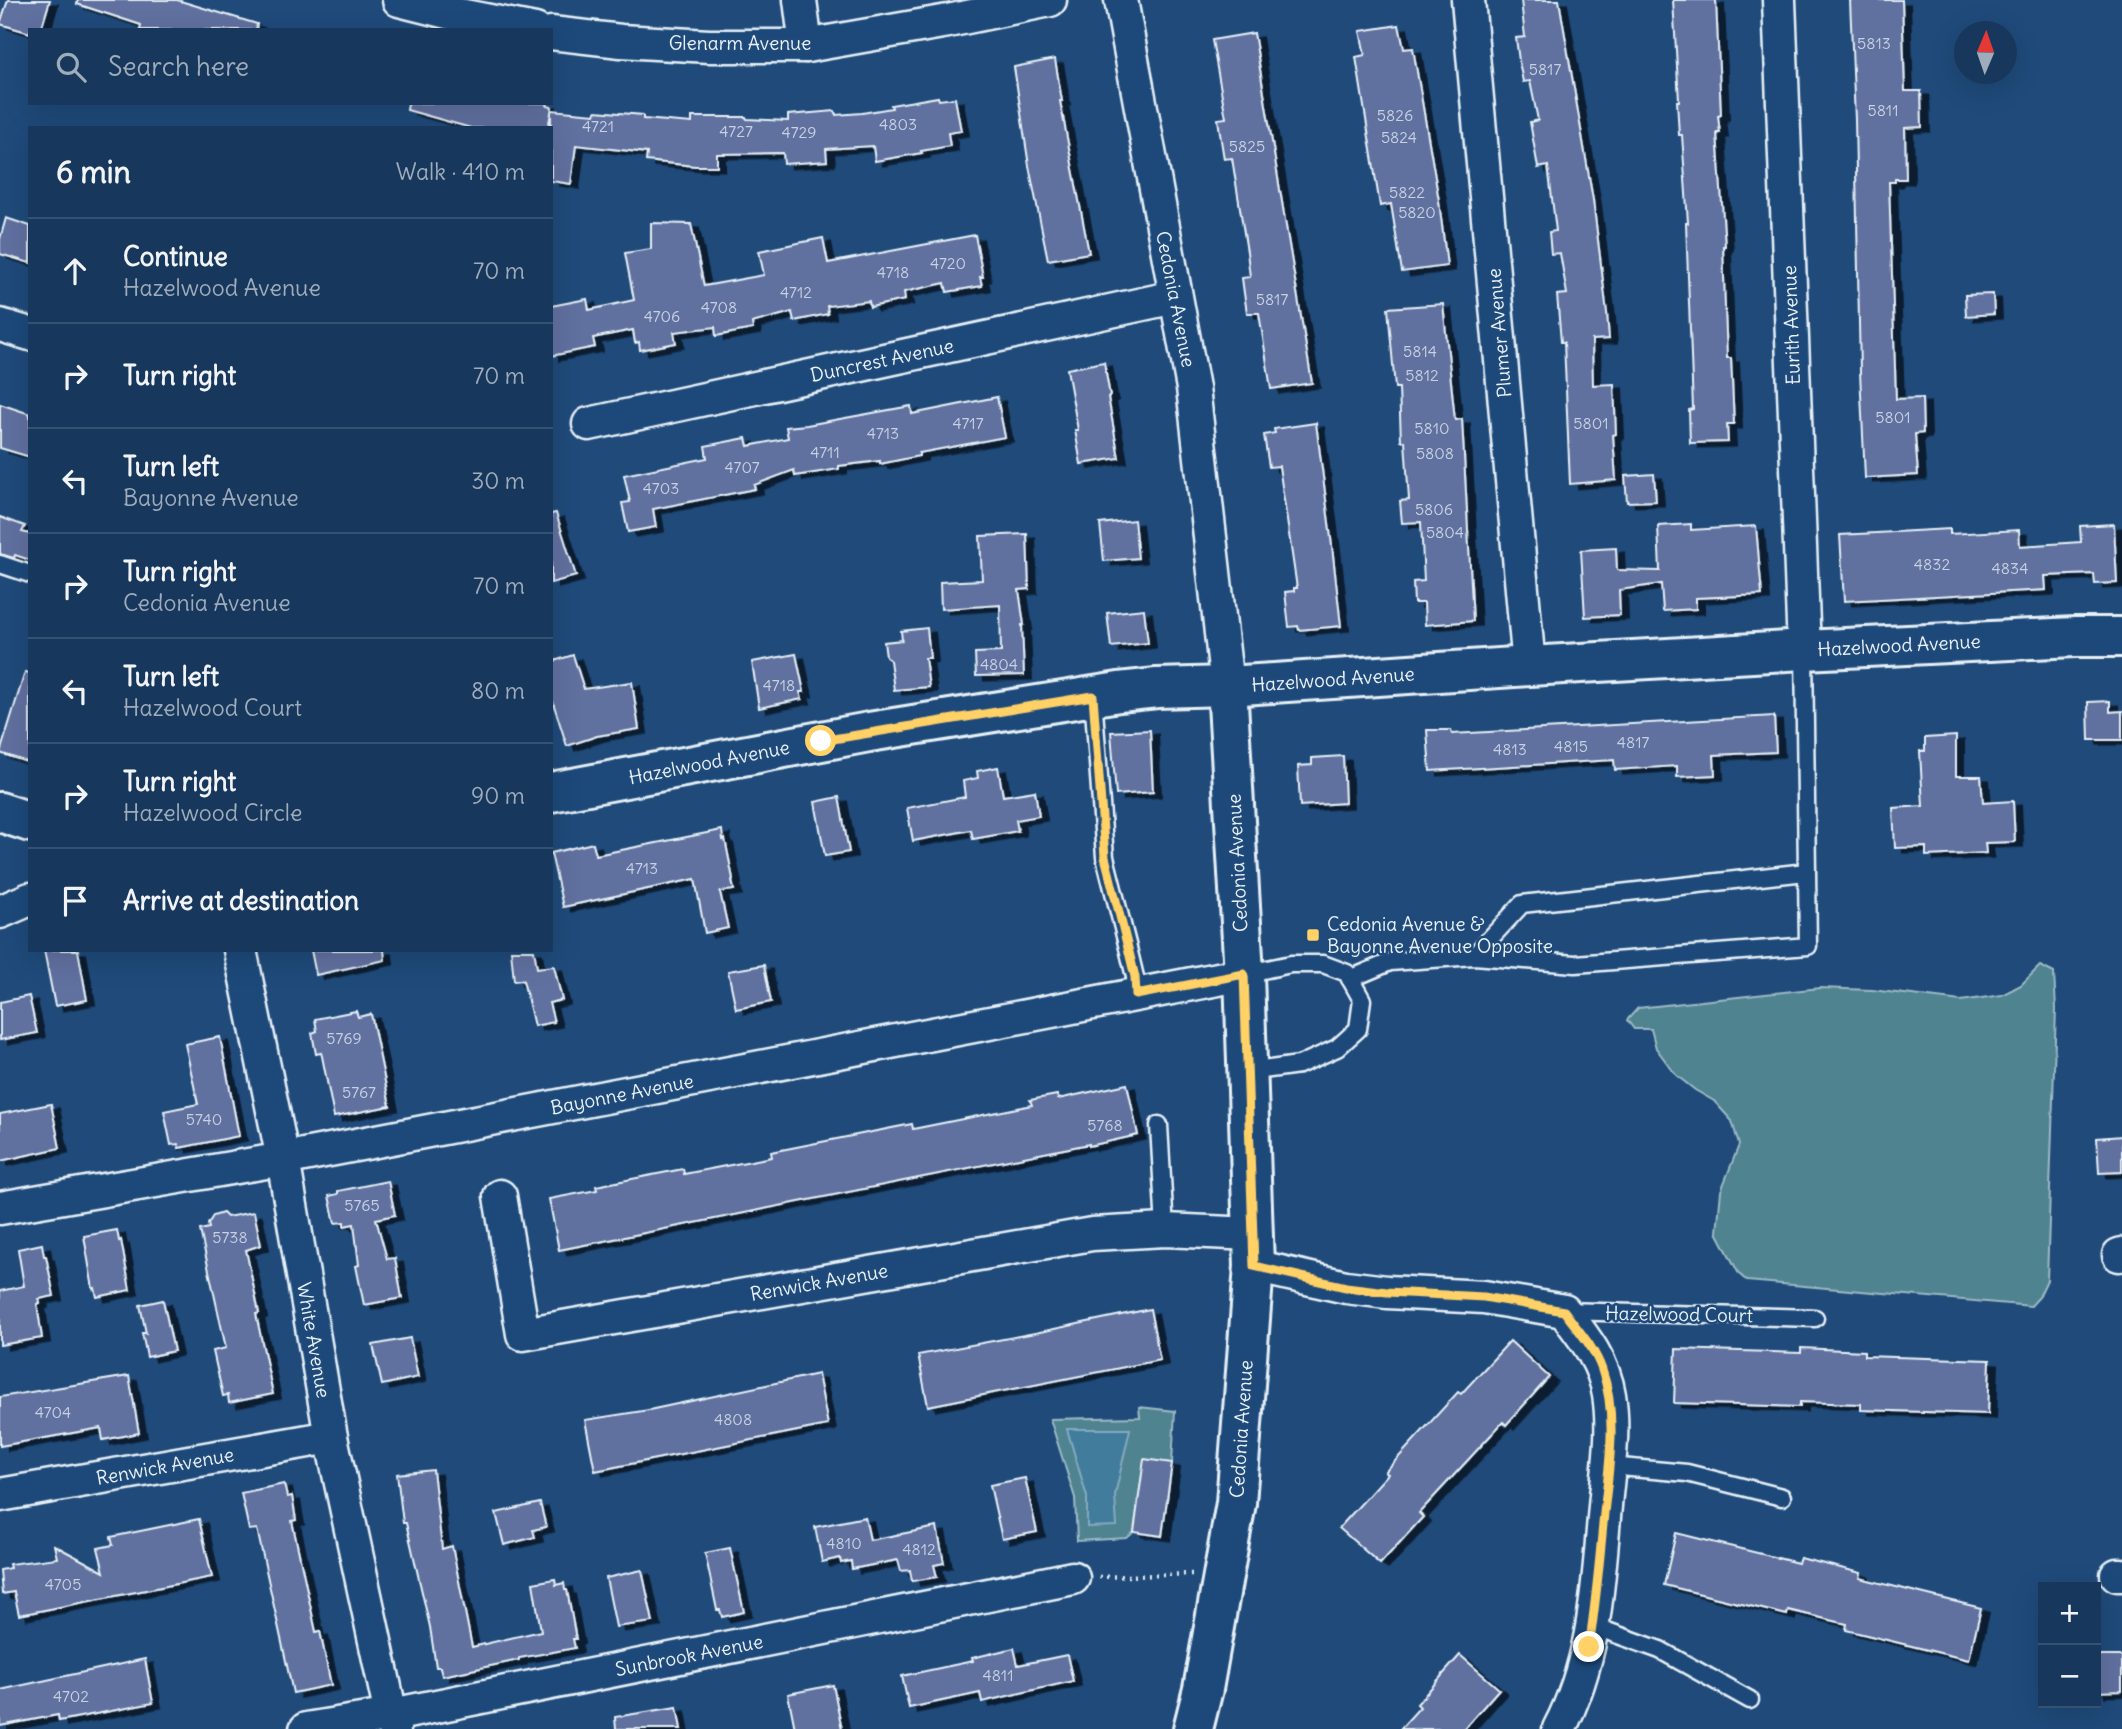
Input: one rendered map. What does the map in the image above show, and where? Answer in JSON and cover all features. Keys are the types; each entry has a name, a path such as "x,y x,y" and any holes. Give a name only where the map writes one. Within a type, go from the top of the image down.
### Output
{"street":[{"path":"399,0 525,28"},
{"path":"800,0 806,46"},
{"name":"Glenarm Avenue","path":"553,33 621,41 709,46 806,46 1050,0"},
{"name":"Cedonia Avenue","path":"1121,0 1193,388 1227,686 1244,974 1254,1250 1236,1503 1194,1729"},
{"name":"Plumer Avenue","path":"1468,0 1529,666"},
{"name":"Eurith Avenue","path":"1779,0 1804,650"},
{"name":"Duncrest Avenue","path":"589,424 1175,296"},
{"path":"0,325 28,333"},
{"name":"Hazelwood Avenue","path":"553,792 869,732 1157,688 1227,686 1804,650 2122,636"},
{"path":"0,812 28,821"},
{"path":"0,912 28,900"},
{"name":"White Avenue","path":"240,952 283,1159 331,1437 393,1722"},
{"name":"Bayonne Avenue","path":"0,1208 283,1159 1244,974"},
{"name":"Renwick Avenue","path":"500,1196 523,1334 1093,1234 1165,1230 1254,1250"},
{"name":"Hazelwood Court","path":"1254,1250 1346,1287 1484,1297 1564,1311"},
{"path":"1559,1729 1583,1675 1592,1626 1611,1440 1609,1395 1602,1368 1591,1346 1564,1311"},
{"name":"Renwick Avenue","path":"0,1495 331,1437"},
{"name":"Sunbrook Avenue","path":"306,1729 393,1722 1073,1578"}],"lane":[{"path":"0,564 28,572"},
{"path":"1350,979 1390,962 1474,956 1575,964 1808,947 1804,650"},
{"path":"1093,696 1105,857 1135,977 1136,995"},
{"path":"1474,956 1522,904 1806,872"},
{"path":"1244,974 1292,964 1323,964 1348,973 1362,1000 1358,1029 1337,1048 1299,1065 1248,1072"},
{"path":"1158,1125 1165,1230"},
{"name":"Hazelwood Court","path":"1564,1311 1815,1318"},
{"path":"1609,1466 1687,1473 1782,1497"},
{"path":"1592,1626 1660,1650 1751,1700"}],"path":[{"path":"1073,1578 1224,1573"}],"green space":[{"path":"2040,966 2054,973 2056,1009 2047,1280 2031,1306 1747,1281 1739,1274 1717,1232 1721,1191 1739,1145 1732,1121 1714,1101 1676,1075 1656,1048 1651,1029 1634,1029 1627,1020 1638,1008 1820,988 1872,990 1961,1001 2002,995 2021,985"},
{"path":"1139,1407 1175,1411 1172,1463 1144,1460 1134,1532 1127,1538 1077,1541 1075,1498 1050,1419 1140,1417"}],"water":[{"path":"1067,1429 1130,1429 1115,1495 1117,1526 1087,1527 1087,1497"}],"building":[{"path":"8,0 50,0 42,28 28,28 28,32 0,24"},
{"path":"78,0 177,0 257,24 256,28 140,28 141,25 77,4"},
{"path":"1521,0 1559,0 1593,200 1607,313 1609,339 1592,340 1593,385 1614,384 1616,480 1570,484 1564,342 1561,342 1557,295 1567,294 1560,253 1551,254 1549,232 1556,231 1548,166 1538,168 1530,122 1538,120 1530,81 1523,82 1519,61 1516,38 1525,37"},
{"path":"1673,0 1716,0 1721,115 1718,116 1720,133 1717,133 1725,246 1727,358 1731,358 1734,424 1727,424 1728,442 1690,443 1689,410 1693,409 1688,223 1682,135 1679,135"},
{"path":"1850,0 1902,0 1905,91 1921,91 1922,127 1905,128 1906,179 1889,182 1896,399 1922,398 1923,433 1915,434 1918,475 1865,478"},
{"path":"1399,25 1404,49 1413,48 1439,201 1447,266 1402,272 1391,204 1380,206 1356,57 1365,55 1360,31"},
{"path":"1254,33 1312,383 1271,389 1259,313 1247,313 1242,278 1250,277 1247,252 1232,158 1224,159 1218,119 1226,118 1212,40"},
{"path":"1055,59 1060,101 1089,253 1048,260 1029,166 1014,67"},
{"path":"938,97 939,100 955,98 961,131 948,133 950,146 875,161 873,146 826,149 827,161 784,164 783,153 717,154 717,166 695,166 646,161 647,153 576,145 571,184 553,181 551,110 643,115 643,119 692,123 692,117 746,117 788,121 788,115 835,111 836,115 862,113 892,108 891,105"},
{"path":"408,105 552,107 548,126 464,126 407,110"},
{"path":"6,218 28,225 28,262 0,254 0,239"},
{"path":"651,223 691,224 704,286 764,275 759,251 823,238 828,263 975,235 983,277 980,277 982,286 947,292 945,283 904,292 905,300 870,307 869,301 827,306 828,314 794,321 792,312 752,323 753,329 716,336 715,327 674,332 676,343 640,350 639,342 635,343 633,330 593,338 595,347 553,356 553,306 587,299 589,310 634,300 625,253 651,249"},
{"path":"1993,294 1994,314 1966,316 1965,295"},
{"path":"1443,304 1455,420 1462,419 1473,621 1425,625 1424,603 1414,603 1413,582 1424,581 1421,522 1402,523 1400,501 1409,500 1405,441 1401,441 1399,388 1395,388 1388,308"},
{"path":"1104,362 1119,458 1081,464 1067,369"},
{"path":"997,397 1005,437 919,453 919,456 880,464 880,461 839,466 839,469 795,476 794,470 754,485 755,489 653,509 656,527 628,532 622,503 630,502 624,475 707,458 705,446 746,438 748,446 788,438 786,427 911,406 912,414"},
{"path":"0,404 28,413 28,456 0,448"},
{"path":"1316,423 1341,626 1299,630 1298,626 1289,627 1285,592 1297,588 1279,466 1269,467 1264,435 1275,433 1274,429"},
{"path":"1654,474 1656,501 1627,502 1625,476"},
{"path":"556,513 576,576 553,582 553,514"},
{"path":"0,517 25,526 22,532 28,534 28,559 0,554"},
{"path":"1134,520 1138,558 1104,561 1100,524"},
{"path":"1691,524 1691,530 1756,526 1762,595 1696,598 1696,609 1663,611 1661,584 1619,590 1620,615 1585,617 1581,550 1616,548 1617,570 1660,571 1658,526"},
{"path":"2114,524 2117,583 2095,584 2094,574 2045,576 2046,590 1844,601 1840,535 1950,529 1950,534 2019,530 2020,546 2081,542 2080,526"},
{"path":"1027,534 1029,589 1019,590 1024,625 1024,675 976,676 975,653 1001,652 1000,605 941,609 940,582 982,580 980,536"},
{"path":"1144,609 1148,643 1111,647 1107,613"},
{"path":"927,628 930,658 925,658 929,687 894,690 890,660 886,657 884,642 902,640 901,631"},
{"path":"796,654 804,692 800,692 802,699 759,708 752,662"},
{"path":"573,655 584,689 632,682 639,729 597,736 567,746 553,702 553,661"},
{"path":"25,672 28,673 28,762 0,753"},
{"path":"2110,701 2110,712 2122,711 2122,740 2089,740 2088,702"},
{"path":"1774,716 1776,752 1714,755 1715,775 1677,777 1677,766 1615,770 1614,760 1430,771 1427,730 1451,730 1452,734"},
{"path":"1150,730 1153,792 1116,795 1111,732"},
{"path":"1956,736 1956,776 1981,776 1983,803 2013,801 2015,842 1985,843 1986,853 1926,856 1926,847 1895,848 1893,808 1923,806 1920,751 1925,751 1925,738"},
{"path":"1343,756 1345,803 1300,806 1298,766 1312,765 1312,758"},
{"path":"998,767 1003,796 1035,791 1039,816 1016,820 1018,831 973,839 971,830 913,841 907,808 965,797 963,781 978,778 977,771"},
{"path":"839,797 849,852 825,856 815,802"},
{"path":"722,830 734,890 720,892 728,928 705,933 695,879 563,907 553,853 593,843 596,855"},
{"path":"44,952 78,952 87,1000 55,1006"},
{"path":"311,952 384,952 385,960 316,975"},
{"path":"511,952 534,952 537,968 554,966 562,1000 549,1003 554,1022 534,1026 523,980 514,981"},
{"path":"764,965 771,1002 736,1009 728,971"},
{"path":"29,996 37,1033 0,1040 0,1002"},
{"path":"356,1011 358,1017 371,1014 390,1106 334,1117 322,1056 321,1053 316,1054 312,1033 317,1031 315,1019"},
{"path":"220,1037 239,1136 179,1148 178,1144 171,1145 164,1111 198,1104 185,1044"},
{"path":"1127,1084 1138,1135 559,1250 549,1199 597,1190 596,1186 683,1169 684,1174 772,1157 771,1152 912,1124 913,1129 1032,1105 1030,1100 1057,1095 1058,1099"},
{"path":"51,1104 60,1148 0,1161 0,1114"},
{"path":"2122,1136 2122,1172 2099,1173 2097,1138"},
{"path":"388,1181 395,1215 376,1219 387,1259 395,1258 402,1298 364,1305 356,1266 359,1265 354,1224 344,1226 344,1222 335,1223 329,1196 338,1194 338,1191"},
{"path":"254,1212 261,1245 246,1250 273,1394 229,1403 228,1395 223,1396 213,1351 226,1348 200,1230 209,1228 208,1224 213,1216 223,1213 227,1217"},
{"path":"117,1230 130,1290 97,1297 95,1288 93,1289 84,1236"},
{"path":"42,1244 54,1296 39,1299 40,1303 37,1304 42,1338 0,1345 0,1291 24,1286 18,1249"},
{"path":"163,1300 174,1351 147,1357 142,1333 146,1333 140,1305"},
{"path":"1150,1309 1160,1360 928,1406 918,1355"},
{"path":"410,1338 418,1377 382,1385 373,1345"},
{"path":"1510,1341 1549,1377 1506,1425 1503,1422 1419,1513 1423,1517 1380,1564 1339,1528 1388,1474 1385,1472 1458,1392 1461,1394"},
{"path":"1801,1348 1864,1351 1864,1356 1990,1360 1988,1414 1861,1410 1861,1404 1800,1402 1800,1407 1674,1403 1676,1349 1801,1353"},
{"path":"818,1374 828,1425 595,1471 585,1420 649,1410"},
{"path":"129,1376 139,1433 103,1440 101,1428 0,1446 0,1397"},
{"path":"1144,1459 1172,1463 1162,1536 1134,1532"},
{"path":"433,1470 442,1549 452,1546 472,1647 541,1631 533,1583 555,1579 556,1585 564,1583 567,1590 576,1639 573,1639 575,1648 442,1676 440,1667 436,1667 430,1627 406,1523 403,1523 397,1474"},
{"path":"1025,1478 1037,1532 1002,1539 990,1485"},
{"path":"284,1484 287,1497 292,1496 296,1520 292,1521 316,1632 320,1631 331,1685 293,1693 257,1529 249,1530 241,1493"},
{"path":"540,1503 546,1527 533,1530 535,1537 504,1545 496,1513"},
{"path":"865,1517 870,1540 937,1527 944,1563 934,1565 937,1577 912,1581 910,1570 901,1571 898,1560 852,1569 851,1561 841,1563 840,1558 822,1562 815,1527"},
{"path":"199,1519 212,1577 19,1615 14,1592 2,1594 0,1570 10,1568 9,1564 57,1558 54,1545 104,1572 98,1548 113,1545 111,1537"},
{"path":"1676,1533 1798,1563 1800,1558 1861,1573 1860,1578 1981,1608 1969,1660 1846,1630 1847,1624 1788,1610 1787,1615 1664,1585"},
{"path":"730,1548 744,1612 722,1617 720,1610 717,1610 705,1553"},
{"path":"642,1570 653,1622 616,1627 606,1578"},
{"path":"1014,1648 1018,1665 1067,1655 1073,1681 982,1702 980,1693 909,1708 902,1676 973,1661 972,1658"},
{"path":"1460,1655 1499,1689 1464,1729 1400,1729 1420,1707 1417,1704"},
{"path":"2101,1656 2122,1656 2122,1691 2101,1692"},
{"path":"145,1659 153,1703 59,1721 58,1715 0,1726 0,1690"},
{"path":"833,1685 842,1729 795,1729 788,1694"},
{"path":"677,1707 681,1729 616,1729 615,1717"}],"place":[{"name":"Cedonia Avenue & Bayonne Avenue Opposite","path":"1313,935"}],"route":[{"path":"821,741 1093,696 1105,857 1135,977 1136,995 1244,974 1254,1266 1346,1287 1484,1297 1564,1311 1591,1346 1602,1368 1609,1395 1611,1440 1595,1614 1589,1647"}]}
